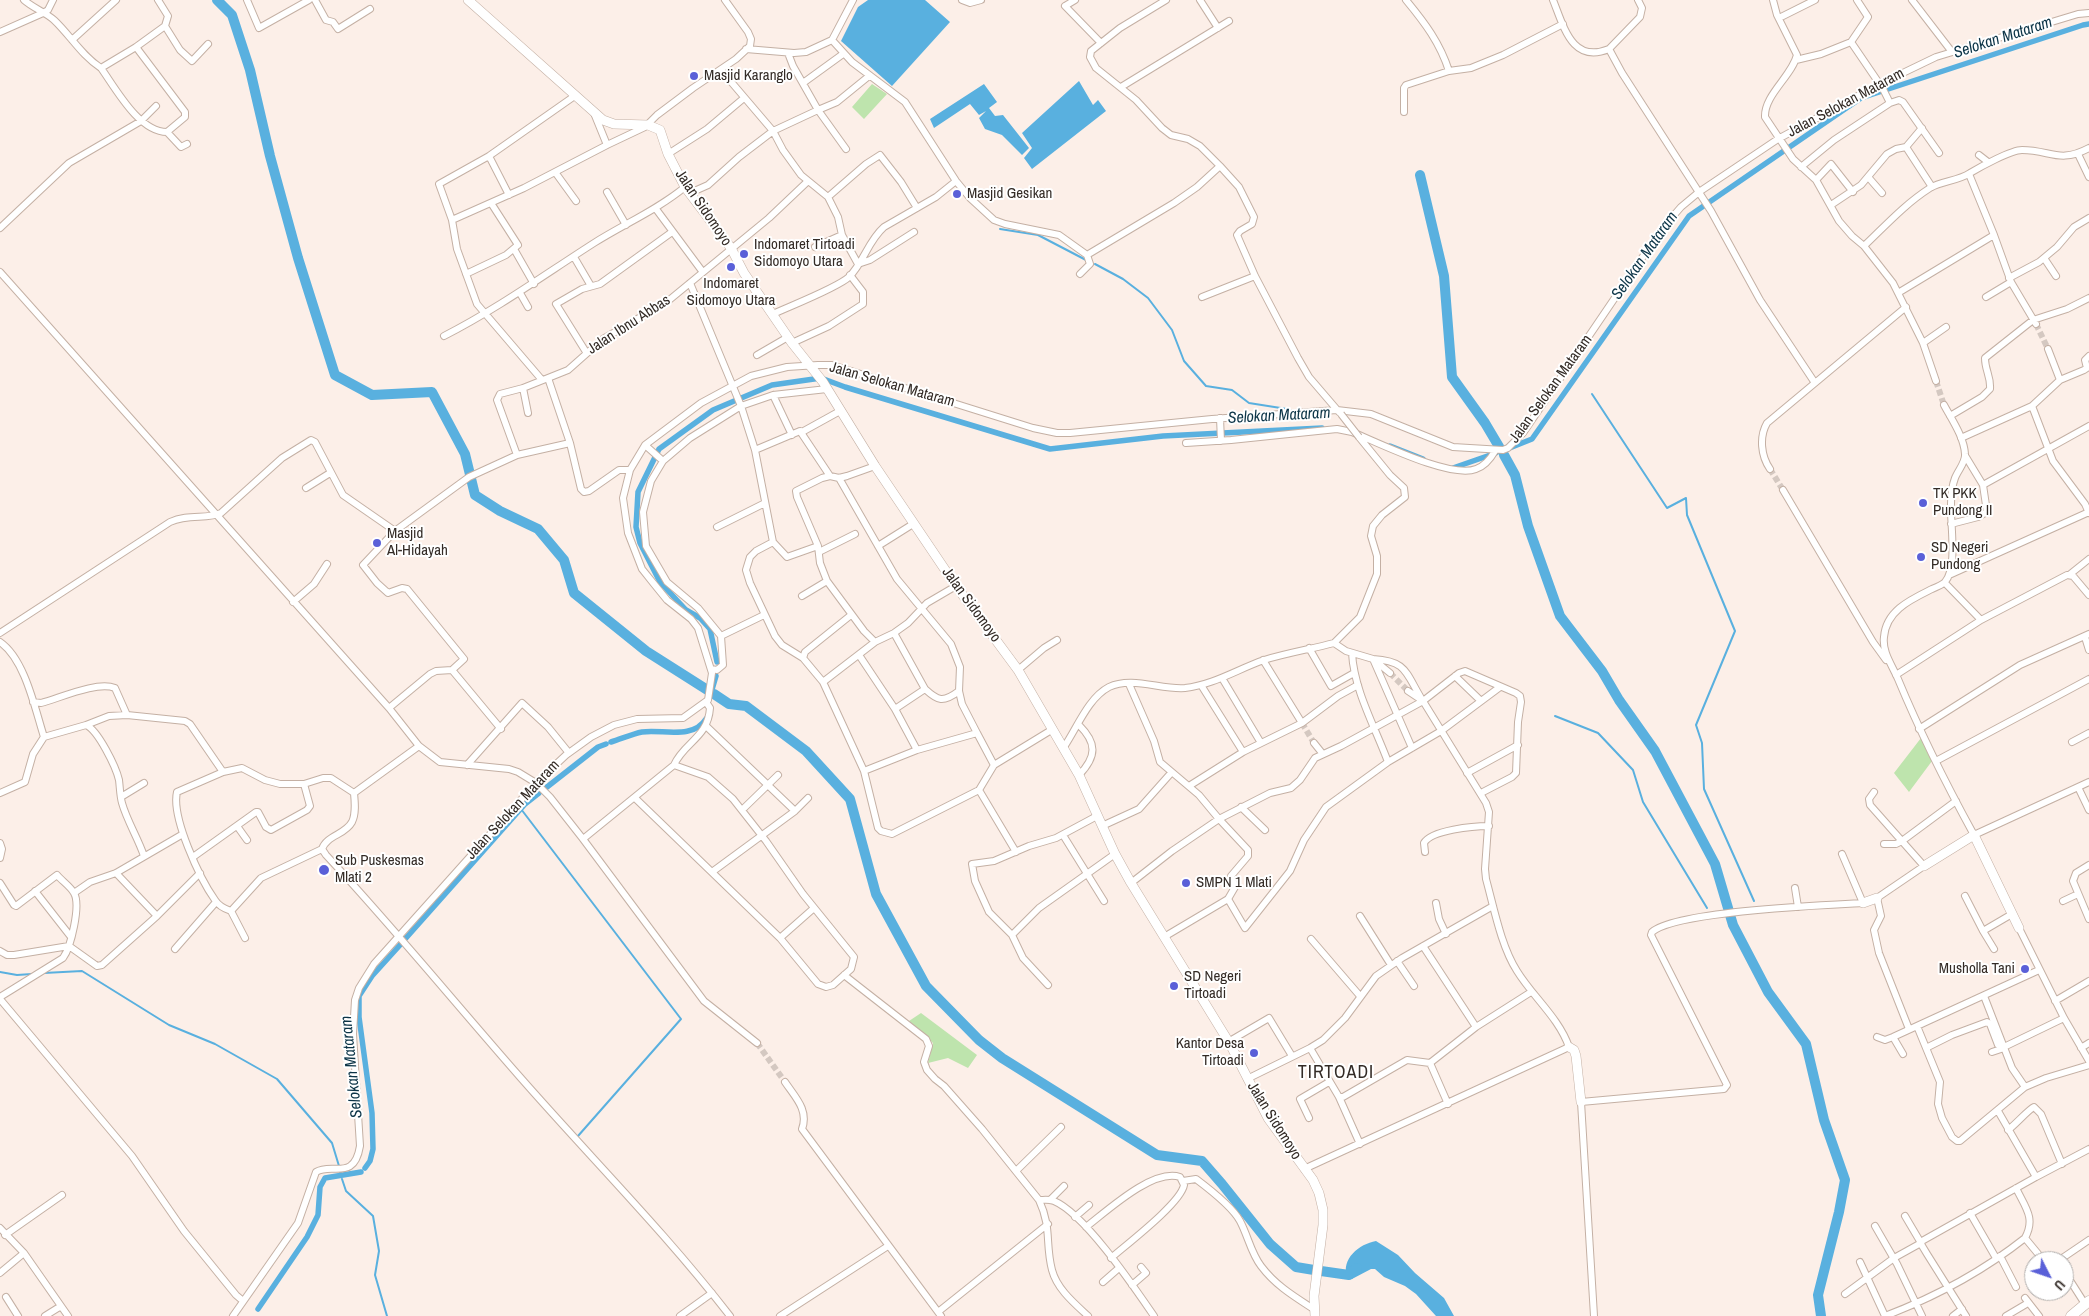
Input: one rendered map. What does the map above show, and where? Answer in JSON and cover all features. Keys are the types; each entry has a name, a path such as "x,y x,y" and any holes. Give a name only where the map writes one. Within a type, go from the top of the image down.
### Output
{"main road":[{"path":"468,0 603,120 614,124 648,125"},
{"name":"Jalan Sidomoyo","path":"648,125 660,130 668,154 688,190 731,248 744,272 790,340 811,365 913,524 1018,670 1079,774 1097,816 1132,884 1228,1042 1277,1132 1319,1193 1323,1210 1323,1225 1314,1296 1315,1313"},
{"path":"1924,866 1974,835 2019,928"},
{"path":"1863,903 1877,898"},
{"path":"1569,1047 1574,1050 1576,1056 1581,1102"},
{"path":"2071,1316 2087,1303"}],"street":[{"path":"24,0 52,18 93,63 101,68 141,121 160,131 167,132 181,147 187,144"},
{"path":"0,32 48,10 53,0"},
{"path":"72,40 116,0"},
{"path":"101,68 136,47 165,26 168,16 158,0"},
{"path":"247,0 259,28 309,0"},
{"path":"315,0 326,20 332,22 338,29 370,9"},
{"path":"452,220 509,195 648,125 657,115 721,70 750,46 751,39 725,0"},
{"path":"746,49 788,53 806,52 832,40 853,0"},
{"path":"962,0 970,3 981,0"},
{"path":"1075,0 1067,3 1101,43"},
{"path":"1064,747 1090,705 1103,692 1114,686 1129,684 1185,688 1201,685 1263,660 1334,643 1360,617 1377,574 1377,556 1371,536 1373,526 1382,515 1405,497 1406,493 1404,488 1390,475 1309,377 1298,358 1255,276 1238,236 1240,231 1252,224 1254,217 1239,187 1200,146 1188,139 1171,135 1162,128 1136,100 1103,74 1090,57 1091,52 1120,28 1157,2 1166,0"},
{"path":"1200,0 1218,28"},
{"path":"1406,0 1432,34 1442,51 1449,71"},
{"path":"1553,0 1572,41 1584,52 1609,49 1640,18 1642,8 1638,0"},
{"path":"1773,0 1779,18 1796,50 1796,60 1778,87 1765,112 1765,117 1779,141 1793,159 1816,180 1839,221 1864,246 1898,293 1923,342 1936,381"},
{"path":"1779,18 1815,0"},
{"path":"1796,60 1821,54 1851,42 1868,17 1857,0"},
{"path":"1912,0 1952,52"},
{"name":"Jalan Selokan Mataram","path":"233,1316 298,1223 316,1172 323,1169 344,1169 353,1163 358,1154 360,1146 353,1034 355,1000 365,977 538,784 569,753 590,737 614,725 637,720 683,718 707,701 712,671 698,628 691,619 667,600 642,569 628,533 623,498 630,470 646,446 682,416 751,376 770,370 811,365 832,365 1051,432 1096,431 1339,412 1372,414 1447,445 1493,451 1508,448 1519,438 1661,230 1681,207 1779,141 1936,57 2078,14 2089,13"},
{"path":"1121,87 1229,21"},
{"path":"1404,112 1404,86 1449,71 1471,68 1503,55 1563,24"},
{"path":"165,26 180,50 192,61 208,44"},
{"path":"832,40 843,54 869,76 897,94 912,110 956,181 970,198 994,220 1059,235 1087,255 1090,264 1080,274"},
{"path":"1851,42 1882,86 1890,101"},
{"path":"136,47 186,114 183,120 167,132"},
{"path":"1609,49 1622,73 1712,211 1760,300 1815,382"},
{"path":"788,53 818,110 846,149"},
{"path":"803,83 843,54"},
{"path":"721,70 773,131 792,165 807,182 818,188 828,197 838,217 842,235 858,264"},
{"path":"444,336 485,315 626,225 688,190 708,185 739,157 773,131 837,102 869,76"},
{"path":"576,95 488,156 440,184 439,189 452,220 457,248 476,304 545,379 570,443 581,489 584,492 589,491 619,470 630,470"},
{"path":"668,154 707,129 744,98"},
{"path":"1801,167 1834,140 1890,101 1899,100 1903,102 1939,154"},
{"path":"0,228 69,163 141,121 156,106"},
{"path":"594,112 607,144"},
{"path":"1831,206 1853,192 1869,178 1887,154 1896,149 1906,147 1922,128"},
{"path":"1906,147 1932,187"},
{"path":"1864,246 1901,208 1932,187 1969,174 1988,162 2020,150 2062,157 2078,154 2089,148"},
{"path":"2078,154 2089,177"},
{"path":"828,197 866,164 880,155 901,182 917,208"},
{"path":"1980,155 1988,162"},
{"path":"488,156 509,195"},
{"path":"1816,180 1831,164 1853,192"},
{"path":"1087,255 1174,203 1220,166"},
{"path":"555,172 576,200"},
{"path":"1969,174 2010,280 2035,322"},
{"path":"1869,178 1882,193"},
{"path":"772,314 840,282 850,275 877,233 956,181"},
{"name":"Jalan Ibnu Abbas","path":"517,455 498,402 500,394 523,388 568,370 586,352 615,331 661,305 690,283 702,271 769,218 807,182"},
{"path":"607,192 626,225"},
{"path":"466,274 518,246 491,202"},
{"path":"656,209 702,271"},
{"path":"1986,297 2044,258 2057,247 2074,227 2089,218"},
{"path":"586,352 556,304 582,289 600,284 672,232"},
{"path":"858,264 870,260 914,232"},
{"path":"814,247 842,235"},
{"path":"1898,293 1994,235"},
{"path":"514,249 534,284"},
{"path":"574,257 592,286"},
{"path":"2044,258 2056,276"},
{"path":"0,272 215,516 389,708 419,746 440,762 509,769 538,784 583,839 704,1001 757,1043"},
{"path":"757,355 790,340 829,326 863,304 863,292 850,275"},
{"path":"1202,297 1255,276"},
{"path":"690,283 732,388 740,403 755,450 773,542 786,557 819,549 855,534"},
{"path":"520,293 528,308"},
{"path":"1950,416 1982,397 1990,389 1990,377 1985,366 1985,358 2035,322 2089,298"},
{"path":"1770,469 1764,461 1762,451 1767,423 1906,307"},
{"path":"1923,342 1946,327"},
{"path":"2048,349 2060,380"},
{"path":"1961,438 2032,406 2060,380 2087,368 2085,360 2089,356"},
{"path":"712,671 717,670 723,665 721,636 698,608 668,582 646,546 643,512 651,482 661,459 740,403 825,386"},
{"path":"523,388 528,413"},
{"path":"773,395 792,435"},
{"path":"1944,405 1961,438 1966,456 1984,485 1987,512 1978,517 1951,524"},
{"path":"1949,576 2089,512 2087,503 2062,474 2047,450 2032,406"},
{"path":"755,450 799,431 802,432 840,411"},
{"path":"1220,422 1221,440"},
{"path":"1984,485 2089,426"},
{"path":"1186,443 1337,429 1352,432 1443,468 1462,471 1476,469 1491,458 1493,451"},
{"path":"802,432 830,476"},
{"path":"0,633 170,522 186,516 215,516 227,508 282,458 309,441 315,442 343,495 395,531"},
{"path":"389,708 430,674 436,671 452,670 464,659 406,589 402,588 388,593 377,583 363,565 395,531 469,477 517,455 570,443"},
{"path":"646,446 661,459"},
{"path":"1890,666 1883,639 1885,628 1889,621 1908,600 1945,583 1949,576 1952,552 1953,485 1966,456"},
{"path":"875,466 839,478 830,476 799,488 796,494 819,549 820,563 827,581 851,614 875,642"},
{"path":"306,488 330,473"},
{"path":"839,478 897,579 951,644 960,667 959,691 962,704 994,765"},
{"path":"1783,490 1873,642 1896,675 1919,729 1974,835 2089,782"},
{"path":"717,528 765,503"},
{"path":"878,546 913,524"},
{"path":"773,542 750,557 746,570 775,636 782,645 803,658 823,682 864,771 878,828 892,834 979,790 994,765 1053,729"},
{"path":"1896,675 1981,620 2069,575 2089,559"},
{"path":"293,602 314,584 327,564"},
{"path":"2069,575 2073,576 2089,594"},
{"path":"802,596 827,581"},
{"path":"1945,583 1981,620"},
{"path":"823,682 875,642 894,633 908,623 921,609 956,586"},
{"path":"721,636 764,614"},
{"path":"803,658 805,652 851,614"},
{"path":"894,633 924,689 934,698 941,700 953,696 959,691"},
{"path":"1919,729 2020,666 2087,636 2089,650"},
{"path":"1018,670 1044,648 1057,640"},
{"path":"0,642 18,663 44,737"},
{"path":"1304,1169 1569,1047 1564,1032 1531,992 1513,965 1493,906 1485,869 1489,812 1481,793 1402,666 1390,660 1373,659 1352,653 1334,643"},
{"path":"1309,648 1331,686 1354,673"},
{"path":"1352,653 1354,673 1388,762"},
{"path":"859,655 895,709 916,750"},
{"path":"1373,659 1390,673"},
{"path":"1373,659 1396,716 1412,748"},
{"path":"1263,660 1302,723"},
{"path":"452,670 501,729"},
{"path":"1132,884 1172,851 1218,819 1270,793 1291,788 1300,780 1311,762 1322,753 1341,746 1423,701 1454,676 1465,671 1520,696 1521,702 1516,773 1481,793"},
{"path":"1454,676 1481,701"},
{"path":"1222,678 1261,743"},
{"path":"1936,761 2089,679"},
{"path":"1129,684 1154,741 1160,762 1208,803 1218,819 1249,853 1231,876 1234,887 1228,899 1164,937"},
{"path":"1201,685 1243,752"},
{"path":"1189,786 1243,752 1302,723 1338,696 1358,685"},
{"path":"33,702 41,702 92,688 107,686 115,688 127,716"},
{"path":"1228,899 1245,928 1290,872 1304,840 1326,807 1388,762 1442,732 1500,687"},
{"path":"895,709 924,689"},
{"path":"1408,691 1423,701"},
{"path":"583,839 674,765 680,755 700,735 706,726 710,708 707,701"},
{"path":"467,765 501,729 522,703 545,724 569,753"},
{"path":"0,793 24,782 34,754 44,737 109,716 127,716 190,724 222,772"},
{"path":"1079,724 1089,735 1093,752 1089,762 1079,774"},
{"path":"86,725 98,735 116,771 121,797 144,856"},
{"path":"706,726 795,811"},
{"path":"864,771 916,750 978,733"},
{"path":"2072,742 2089,733"},
{"path":"1314,742 1322,753"},
{"path":"1467,773 1518,744"},
{"path":"354,794 419,746"},
{"path":"635,798 780,938 818,984 823,987 829,987 844,975 853,965 854,957 814,908 742,810 723,789 708,777 674,765"},
{"path":"244,938 231,911 216,902 200,873 183,834 176,803 177,792 222,772 242,768 272,783 304,784 323,778 331,778 354,794"},
{"path":"1102,826 1139,809 1171,773"},
{"path":"742,810 778,775"},
{"path":"121,797 144,784"},
{"path":"193,857 257,812 266,827 271,830 307,810 310,806 304,784"},
{"path":"2078,787 2089,810"},
{"path":"979,790 1016,852"},
{"path":"1874,792 1869,798 1870,805 1924,866 1877,898 1881,916 1874,930 1879,953 1909,1029"},
{"path":"231,911 261,878 322,849 328,841 341,833 352,822 355,810 354,794"},
{"path":"712,872 795,811 808,798"},
{"path":"1884,844 1896,844 1902,841 1956,801"},
{"path":"1241,806 1265,830"},
{"path":"1048,985 1023,958 1012,935 988,912 975,882 972,864 994,861 1063,835 1097,816"},
{"path":"237,826 247,840"},
{"path":"1425,852 1424,843 1429,838 1458,829 1488,826"},
{"path":"74,893 90,882 116,873 183,834"},
{"path":"1063,835 1104,901"},
{"path":"0,843 2,849 0,858"},
{"path":"322,849 520,1077 656,1226 730,1316"},
{"path":"1012,935 1039,908 1116,854"},
{"path":"1594,1316 1581,1102 1726,1087 1727,1084 1651,935 1655,930 1686,920 1719,914 1863,903 1842,854"},
{"path":"2089,865 2074,877 2073,881 2089,919"},
{"path":"116,873 157,916"},
{"path":"0,951 7,955 14,955 69,946 97,966 102,965 157,916 200,873"},
{"path":"0,883 15,906 57,875 74,893 74,927 69,946 63,958 0,998 132,1156 184,1231 243,1301"},
{"path":"1795,888 1798,907"},
{"path":"35,891 71,937"},
{"path":"2063,902 2078,894"},
{"path":"1965,896 1994,949"},
{"path":"175,949 216,902"},
{"path":"1436,903 1439,919 1446,934"},
{"path":"1247,1079 1310,1048 1335,1030 1376,976 1394,963 1493,906"},
{"path":"780,938 814,908"},
{"path":"1983,931 2012,914"},
{"path":"1360,916 1394,963 1414,986"},
{"path":"1917,1026 1940,1082 1938,1104 1942,1118 1954,1140 1960,1141 2025,1087 2089,1063 2039,970 2019,928"},
{"path":"1311,940 1360,996"},
{"path":"1423,946 1476,1027"},
{"path":"1877,1036 1885,1040 1893,1037 2039,970"},
{"path":"844,975 926,1039 929,1046 924,1062 927,1070 944,1086 982,1129 1039,1200 1048,1224 1052,1271 1063,1291 1088,1316"},
{"path":"2056,1001 2089,981"},
{"path":"1339,1097 1407,1060 1430,1063 1476,1027 1531,992"},
{"path":"1984,996 2012,1068 2025,1087"},
{"path":"1992,1052 2064,1018"},
{"path":"1228,1042 1270,1019 1292,1056"},
{"path":"1926,1048 1952,1035 1987,1022 1990,1024 1998,1045 2004,1047"},
{"path":"1893,1037 1903,1054"},
{"path":"2081,1048 2089,1043"},
{"path":"1310,1048 1339,1097 1360,1144"},
{"path":"1430,1063 1448,1104"},
{"path":"785,1082 803,1109 802,1130 940,1314 1048,1224"},
{"path":"1309,1118 1300,1099 1329,1082"},
{"path":"2008,1130 2024,1118 2029,1109 2037,1109 2041,1114 2062,1164"},
{"path":"1998,1111 2036,1177"},
{"path":"1016,1171 1062,1127"},
{"path":"1845,1294 1894,1258 1970,1213 2089,1149"},
{"path":"1086,1227 1139,1188 1168,1175 1180,1177 1184,1187 1180,1195 1112,1258"},
{"path":"1183,1181 1196,1179 1210,1189 1240,1220 1253,1253 1268,1275 1288,1294 1315,1313"},
{"path":"1050,1200 1064,1186"},
{"path":"1860,1262 1885,1316 1916,1304 1949,1288 2025,1238 2029,1231 2031,1220 2016,1188"},
{"path":"5,1235 62,1195"},
{"path":"1039,1200 1050,1200 1061,1205 1086,1227 1112,1258 1154,1316"},
{"path":"1075,1217 1089,1205"},
{"path":"1970,1213 2016,1287"},
{"path":"1905,1216 1966,1316"},
{"path":"1875,1226 1894,1258 1922,1316"},
{"path":"0,1228 24,1253 68,1316"},
{"path":"2025,1238 2036,1251"},
{"path":"2073,1251 2089,1240"},
{"path":"780,1316 888,1246"},
{"path":"0,1273 24,1253"},
{"path":"1132,1285 1146,1273 1141,1267"},
{"path":"1104,1282 1119,1268"},
{"path":"2074,1285 2087,1303"},
{"path":"680,1316 712,1293"},
{"path":"6,1298 18,1316"},
{"path":"2006,1316 2027,1300 2039,1316"},
{"path":"45,1316 61,1306"},
{"path":"1953,1316 1962,1309"}],"green space":[{"path":"872,84 887,94 864,119 852,107"},
{"path":"1921,738 1932,761 1909,792 1894,773"},
{"path":"921,1013 977,1055 968,1068 948,1058 928,1063 933,1043 909,1021"}],"water":[{"path":"868,0 925,0 950,22 892,86 841,41 858,7"},
{"path":"1079,81 1093,105 1098,100 1106,111 1032,169 1024,158 1032,148 1022,133"},
{"path":"984,84 997,102 989,108 995,116 1003,115 1029,148 1022,155 1002,135 985,129 979,118 986,111 979,115 970,104 934,128 930,119"},
{"path":"1376,1241 1398,1255 1415,1273 1444,1298 1454,1316 1436,1316 1416,1294 1405,1286 1384,1277 1375,1269 1371,1269 1352,1279 1347,1277 1347,1264 1353,1253 1363,1245"}],"waterway":[{"path":"217,0 232,15 250,70 270,156 298,258 335,375 372,395 432,392 465,454 475,495 500,511 538,529 564,560 574,593 646,651 709,691"},
{"name":"Selokan Mataram","path":"1507,449 1532,439 1689,216 1861,98 2089,24"},
{"path":"1420,175 1444,276 1452,377 1485,423 1501,450"},
{"path":"1000,229 1038,235 1086,260"},
{"path":"1095,264 1123,279 1148,298 1172,330 1184,361 1206,386 1232,390 1249,403 1287,409"},
{"name":"Selokan Mataram","path":"717,662 710,629 700,618 686,610 660,582 640,543 636,527 638,492 659,449 713,410 772,385 821,378 1050,449 1163,436 1322,428"},
{"path":"1592,394 1667,508 1686,498 1687,515 1735,631 1696,725 1702,743 1704,789 1754,901"},
{"name":"Selokan Mataram","path":"1390,446 1423,459"},
{"name":"Selokan Mataram","path":"1453,468 1496,453"},
{"path":"1504,455 1515,475 1528,526 1560,616 1602,671 1619,700 1655,751 1715,864 1733,925 1768,992 1806,1044 1824,1120 1845,1180 1818,1295 1821,1316"},
{"name":"Selokan Mataram","path":"711,693 716,676"},
{"path":"714,694 729,704 746,706 806,751 850,799 876,894 926,986 979,1040 1002,1058 1157,1155 1202,1161 1270,1244 1296,1267 1314,1270"},
{"path":"1555,716 1598,733 1633,770 1643,802 1707,908"},
{"name":"Selokan Mataram","path":"611,742 642,732 685,732 700,725 706,719"},
{"name":"Selokan Mataram","path":"547,787 598,747 606,744"},
{"name":"Selokan Mataram","path":"406,938 525,804 539,793"},
{"path":"521,809 681,1019 578,1136"},
{"name":"Selokan Mataram","path":"365,1168 370,1161 373,1149 372,1113 359,1017 359,996 372,976 400,945"},
{"path":"44,973 82,971 169,1025 215,1044 277,1079 332,1143 339,1166"},
{"path":"0,972 17,975 32,974"},
{"name":"Selokan Mataram","path":"258,1309 307,1237 318,1215 320,1187 325,1178 361,1172"},
{"path":"342,1179 346,1191 373,1216 379,1251 375,1275 387,1316"},
{"path":"1321,1271 1349,1275 1357,1268"}],"tunnel":[{"path":"2036,324 2048,349"},
{"path":"1936,381 1944,405"},
{"path":"1770,469 1783,490"},
{"path":"1390,673 1408,691"},
{"path":"1302,723 1314,743"},
{"path":"757,1043 785,1082"}],"place":[{"name":"Masjid Karanglo","path":"694,76"},
{"name":"Masjid Gesikan","path":"957,194"},
{"name":"Indomaret Tirtoadi Sidomoyo Utara","path":"744,254"},
{"name":"Indomaret Sidomoyo Utara","path":"731,267"},
{"name":"TK PKK Pundong II","path":"1923,503"},
{"name":"Masjid Al-Hidayah","path":"377,543"},
{"name":"SD Negeri Pundong","path":"1921,557"},
{"name":"Sub Puskesmas Mlati 2","path":"324,870"},
{"name":"SMPN 1 Mlati","path":"1186,883"},
{"name":"Musholla Tani","path":"2025,969"},
{"name":"SD Negeri Tirtoadi","path":"1174,986"},
{"name":"Kantor Desa Tirtoadi","path":"1254,1053"}],"district":[{"name":"TIRTOADI","path":"1336,1073"}]}
